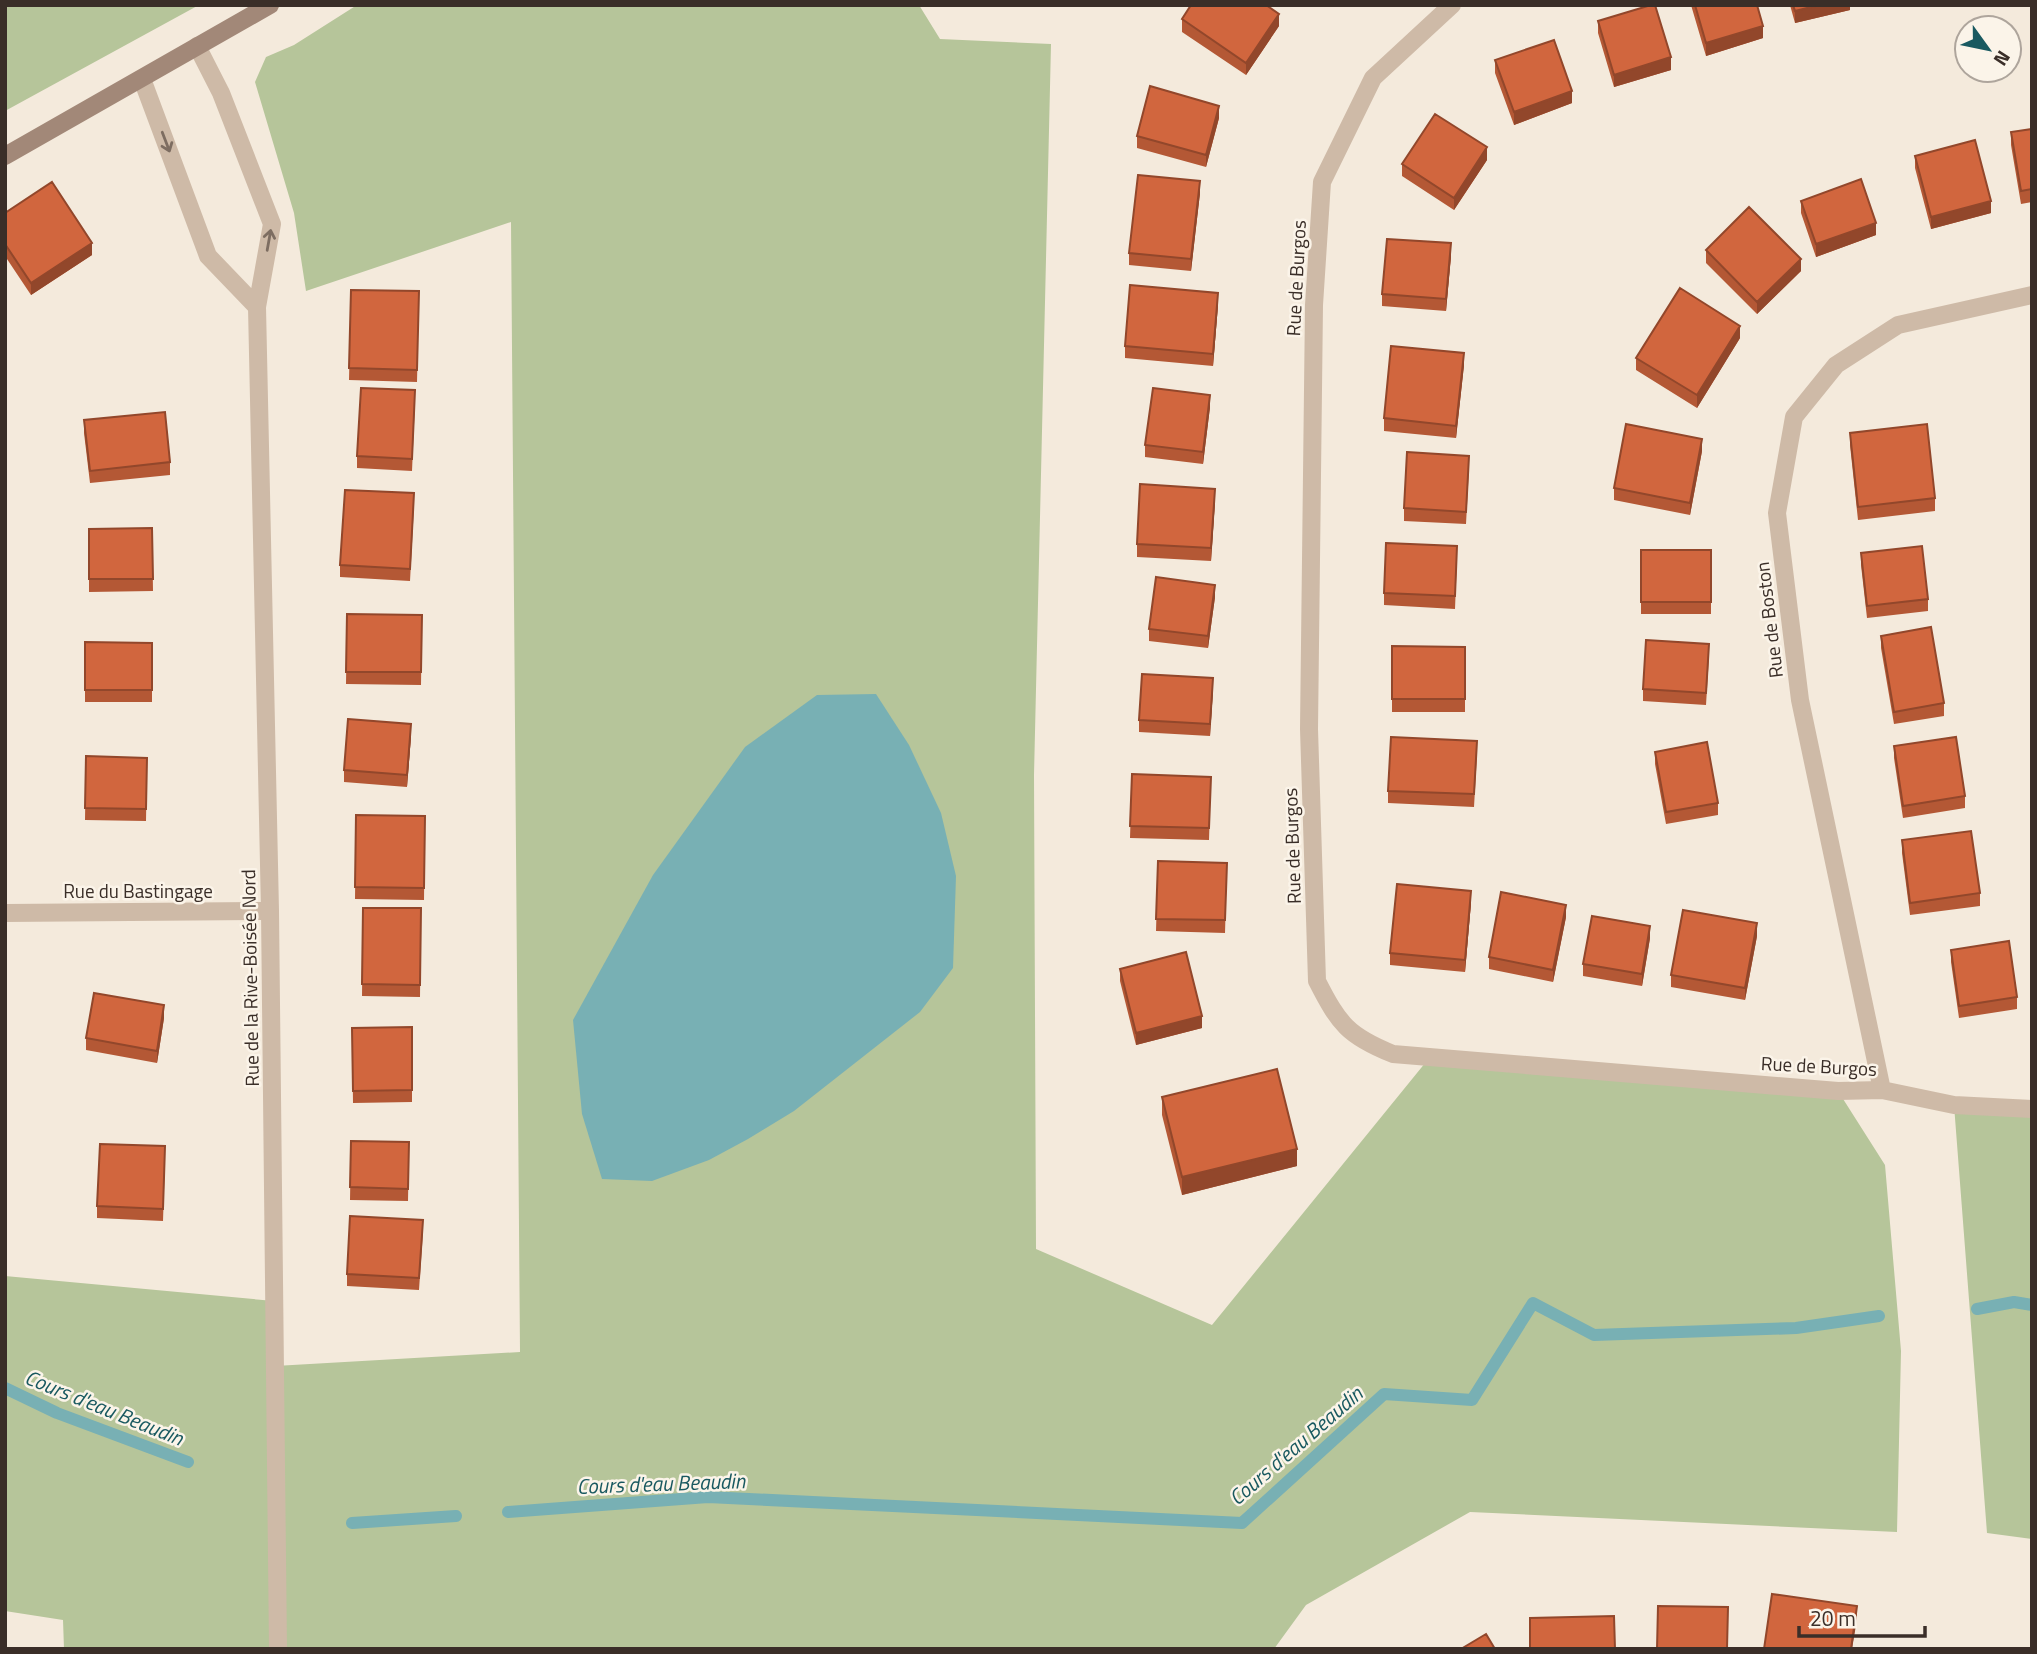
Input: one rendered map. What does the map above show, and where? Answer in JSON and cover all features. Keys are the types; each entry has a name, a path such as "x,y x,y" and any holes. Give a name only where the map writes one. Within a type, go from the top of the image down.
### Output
{"street":[{"path":"5,156 270,5"},
{"name":"Rue de Burgos","path":"1452,5 1373,78 1322,181 1314,304 1309,729 1317,981 1348,1031 1366,1043 1394,1054 1838,1091 1882,1090 1954,1105 2032,1109"},
{"name":"Rue de la Rive-Boisée Nord","path":"197,46 221,93 272,224 257,307 270,911 278,1649"},
{"path":"142,79 208,256 257,307"},
{"name":"Rue de Boston","path":"1882,1090 1800,700 1777,513 1794,417 1836,365 1898,325 2032,295"},
{"name":"Rue du Bastingage","path":"5,913 270,911"}],"green space":[{"path":"5,5 199,5 5,111"},
{"path":"357,5 919,5 940,39 1051,44 1034,775 1036,1249 1212,1325 1430,1057 1838,1091 1885,1165 1901,1351 1897,1532 1470,1512 1306,1605 1274,1649 64,1649 63,1620 5,1611 5,1276 274,1301 275,1366 520,1352 511,222 306,291 294,213 255,82 266,57 294,45"},
{"path":"1954,1105 2032,1109 2032,1539 1987,1533"}],"water":[{"path":"876,694 909,745 941,813 956,876 953,968 920,1012 794,1111 748,1139 709,1160 652,1181 602,1179 582,1114 573,1020 653,875 745,747 817,695"}],"building":[{"path":"1191,5 1266,5 1279,14 1246,63 1182,19"},
{"path":"1655,5 1671,57 1614,75 1598,21"},
{"path":"1695,5 1757,5 1763,26 1706,43"},
{"path":"1793,5 1819,5 1795,11"},
{"path":"1554,40 1572,91 1514,112 1495,60"},
{"path":"1150,86 1219,106 1206,155 1137,136"},
{"path":"1435,114 1487,147 1454,198 1402,164"},
{"path":"2032,129 2032,189 2021,191 2011,132"},
{"path":"1975,140 1991,201 1931,217 1915,156"},
{"path":"1138,175 1200,181 1191,259 1129,253"},
{"path":"1861,179 1876,223 1816,244 1801,201"},
{"path":"52,182 92,243 31,283 5,244 5,213"},
{"path":"1749,207 1801,259 1757,302 1706,250"},
{"path":"1387,239 1451,243 1446,299 1382,294"},
{"path":"1130,285 1218,293 1213,354 1125,346"},
{"path":"1680,288 1740,326 1697,395 1636,358"},
{"path":"351,290 419,291 417,370 349,368"},
{"path":"1391,346 1464,353 1456,426 1384,418"},
{"path":"361,388 415,390 412,459 357,456"},
{"path":"1153,388 1210,395 1203,452 1145,445"},
{"path":"165,412 170,462 90,471 84,420"},
{"path":"1626,424 1702,439 1690,503 1614,488"},
{"path":"1927,424 1935,498 1858,507 1850,433"},
{"path":"1407,452 1469,456 1466,512 1404,508"},
{"path":"1140,484 1215,489 1211,548 1137,544"},
{"path":"345,490 414,493 410,569 340,565"},
{"path":"152,528 153,579 89,579 89,529"},
{"path":"1386,543 1457,546 1455,596 1384,593"},
{"path":"1922,546 1928,599 1867,606 1861,553"},
{"path":"1641,550 1711,550 1711,602 1641,602"},
{"path":"1156,577 1215,585 1208,636 1149,629"},
{"path":"347,614 422,615 421,672 346,672"},
{"path":"1931,627 1944,703 1894,712 1881,636"},
{"path":"1646,640 1709,644 1706,693 1643,689"},
{"path":"85,642 152,643 152,690 85,690"},
{"path":"1392,646 1465,647 1465,699 1392,699"},
{"path":"1142,674 1213,678 1210,724 1139,720"},
{"path":"348,719 411,724 407,775 344,770"},
{"path":"1391,737 1477,741 1474,794 1388,791"},
{"path":"1956,737 1965,796 1903,806 1894,746"},
{"path":"1707,742 1718,803 1666,812 1655,752"},
{"path":"86,756 147,758 146,809 85,808"},
{"path":"1132,774 1211,777 1209,828 1130,826"},
{"path":"356,815 425,816 424,888 355,887"},
{"path":"1971,831 1980,893 1910,903 1902,840"},
{"path":"1158,861 1227,863 1225,920 1156,919"},
{"path":"1397,884 1471,891 1465,960 1390,953"},
{"path":"1501,892 1566,905 1553,970 1489,957"},
{"path":"363,908 421,908 420,985 362,984"},
{"path":"1683,910 1757,923 1745,988 1671,975"},
{"path":"1592,916 1650,926 1642,974 1583,964"},
{"path":"2009,941 2017,997 1959,1006 1951,950"},
{"path":"1186,952 1202,1016 1136,1033 1120,969"},
{"path":"94,993 164,1005 157,1051 86,1038"},
{"path":"412,1027 412,1090 353,1091 352,1028"},
{"path":"1277,1069 1297,1149 1182,1177 1162,1097"},
{"path":"351,1141 409,1142 408,1189 350,1187"},
{"path":"100,1144 165,1146 163,1209 97,1206"},
{"path":"350,1216 423,1220 419,1278 347,1274"},
{"path":"1772,1594 1857,1606 1851,1649 1764,1649"},
{"path":"1658,1606 1728,1607 1727,1649 1657,1649"},
{"path":"1614,1616 1615,1649 1530,1649 1530,1618"},
{"path":"1486,1634 1495,1649 1461,1649"}],"waterway":[{"name":"Cours d'eau Beaudin","path":"1977,1309 2014,1302 2032,1305"},
{"name":"Cours d'eau Beaudin","path":"508,1512 708,1497 1242,1523 1384,1394 1472,1400 1533,1303 1594,1335 1796,1328 1879,1316"},
{"name":"Cours d'eau Beaudin","path":"5,1388 57,1413 188,1462"},
{"name":"Cours d'eau Beaudin","path":"352,1523 456,1516"}]}
